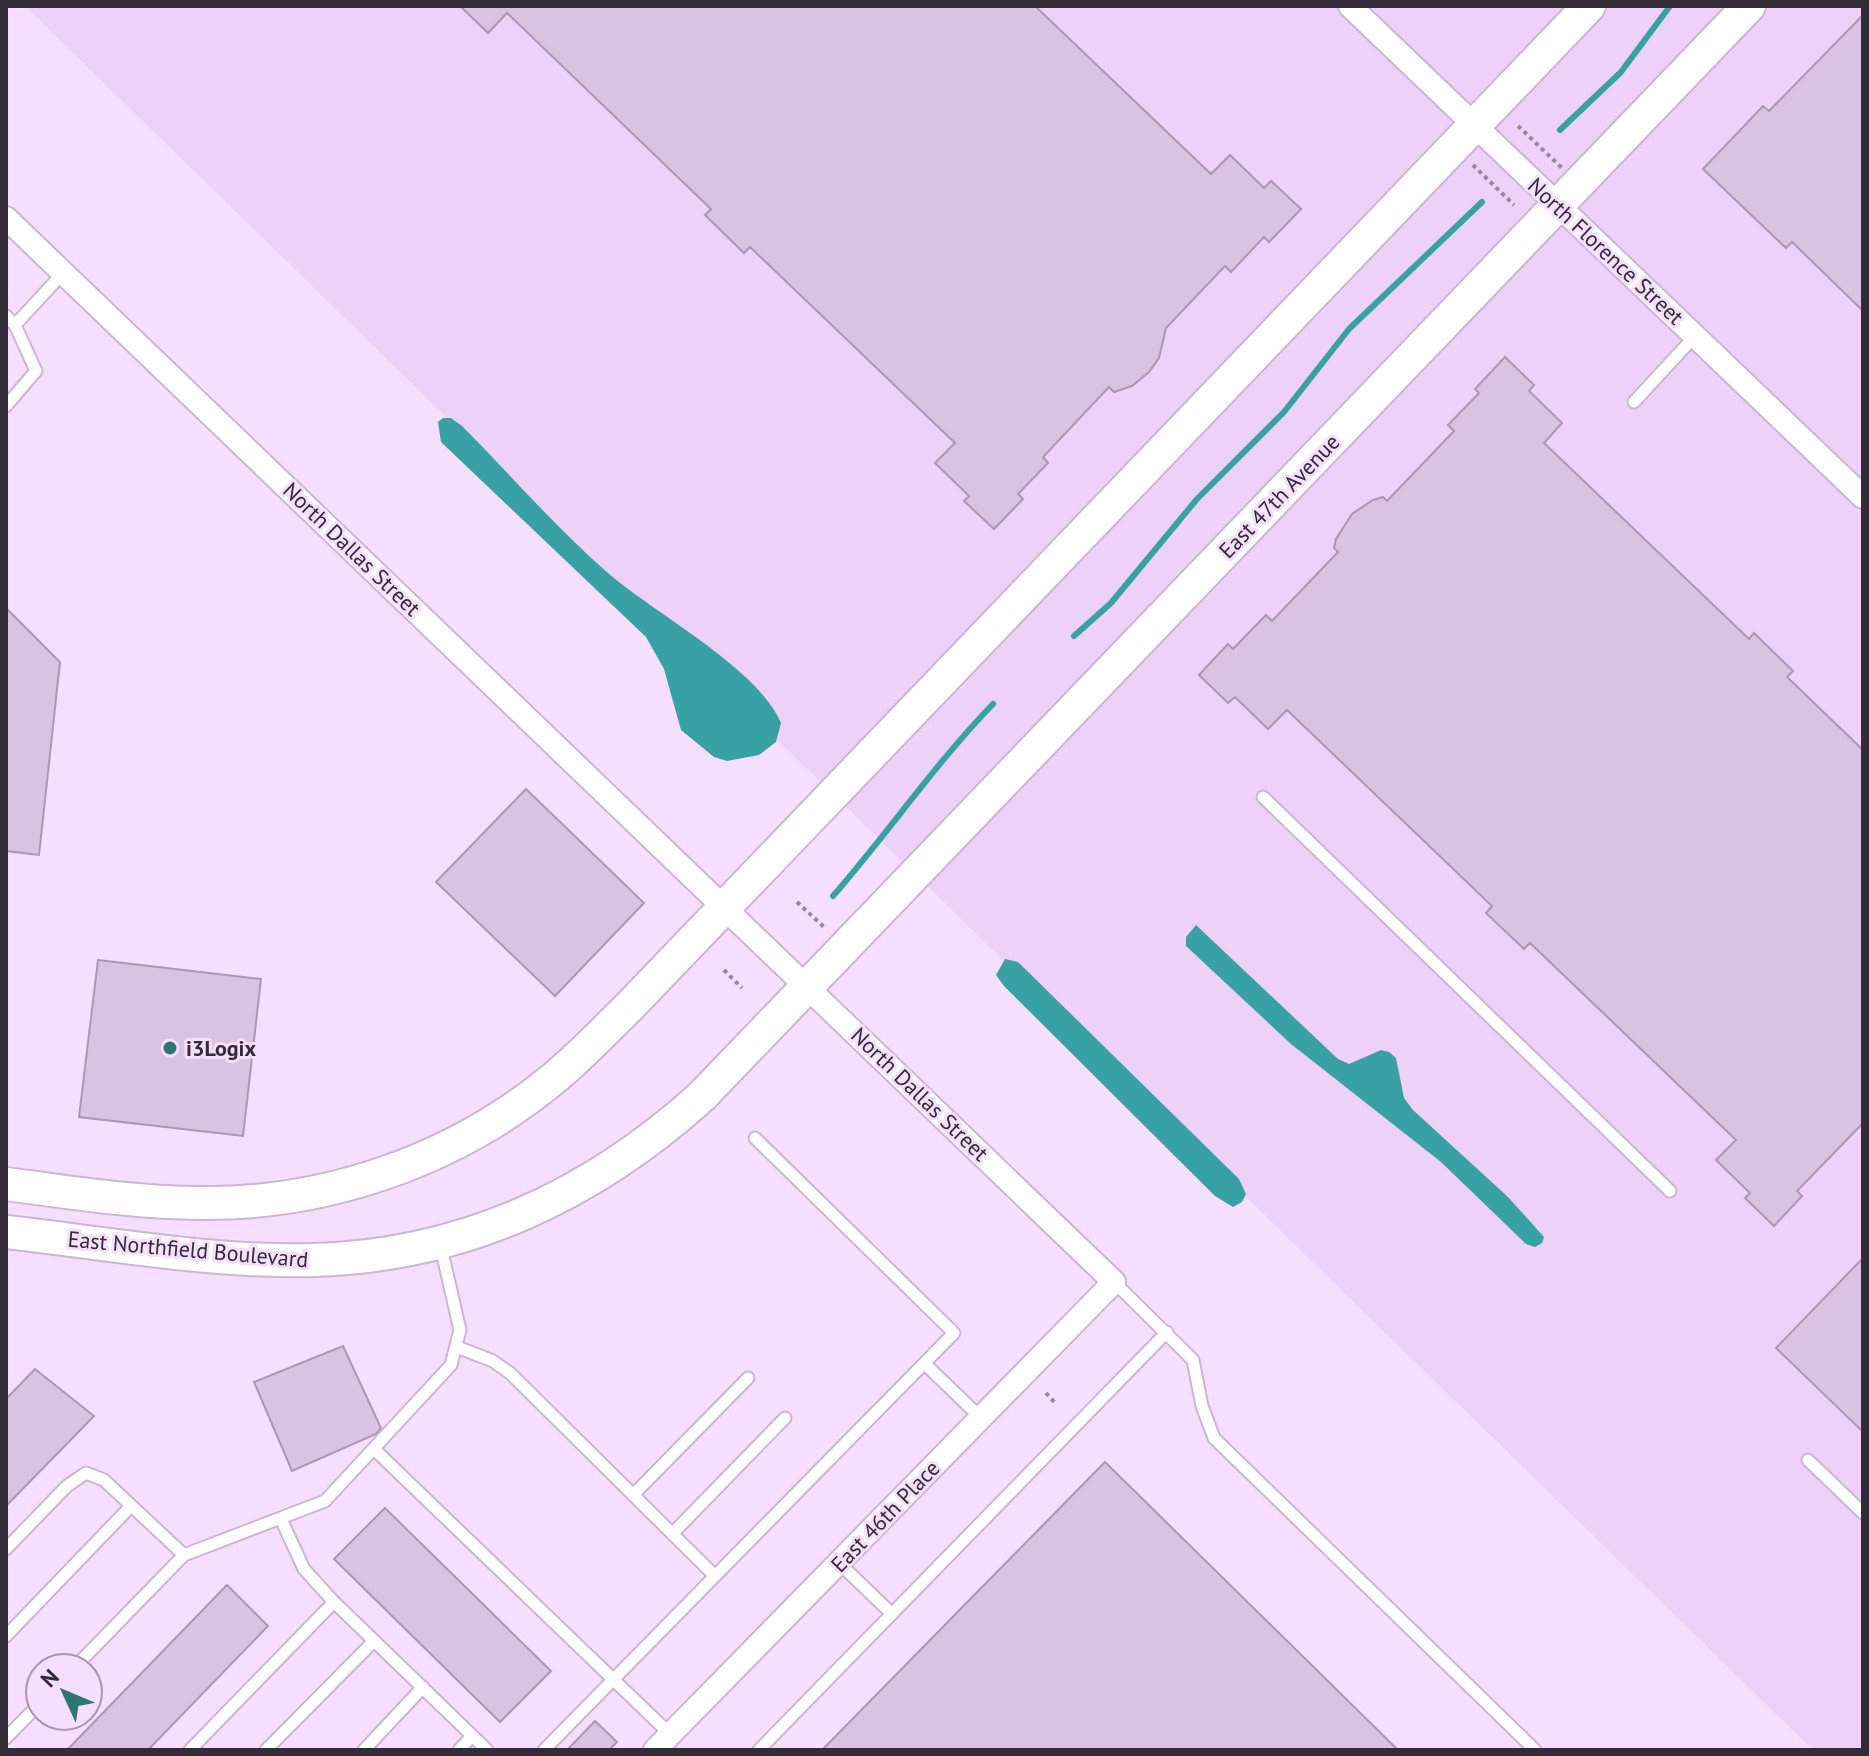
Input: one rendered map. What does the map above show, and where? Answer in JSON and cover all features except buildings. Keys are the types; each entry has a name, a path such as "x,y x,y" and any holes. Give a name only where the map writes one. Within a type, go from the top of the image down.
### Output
{"main road":[{"path":"725,906 1589,6"},
{"name":"East 47th Avenue","path":"808,984 1749,6"},
{"name":"East Northfield Boulevard","path":"6,1184 171,1202 224,1203 325,1190 407,1164 497,1119 552,1080 725,906"},
{"name":"East Northfield Boulevard","path":"6,1232 277,1260 392,1253 502,1225 572,1192 620,1163 702,1096 808,984"}],"street":[{"name":"North Florence Street","path":"1350,6 1863,497"},
{"name":"North Dallas Street","path":"6,218 808,984 1114,1282"},
{"name":"East 46th Place","path":"663,1742 1114,1282"}],"lane":[{"path":"6,406 36,371 10,320 63,273"},
{"path":"1634,402 1695,336"},
{"path":"1263,797 1670,1191"},
{"path":"544,1750 954,1333 755,1138"},
{"path":"90,1652 184,1555 325,1501 451,1365 460,1330 440,1243"},
{"path":"1114,1282 1193,1360 1202,1406 1214,1438 1535,1750"},
{"path":"759,1750 1167,1332"},
{"path":"457,1347 493,1361 511,1374 714,1575"},
{"path":"925,1364 981,1418"},
{"path":"633,1495 748,1378"},
{"path":"672,1534 785,1418"},
{"path":"375,1450 612,1678 663,1742"},
{"path":"1808,1460 1863,1513"},
{"path":"6,1549 67,1486 86,1473 104,1480 184,1555"},
{"path":"6,1636 131,1506"},
{"path":"281,1519 304,1569 487,1750"},
{"path":"839,1563 892,1614"},
{"path":"190,1750 334,1602"},
{"path":"266,1750 374,1641"},
{"path":"364,1750 423,1687"},
{"path":"6,1738 24,1719"},
{"path":"459,1750 472,1736"}],"path":[{"path":"1518,126 1563,170"},
{"path":"1468,160 1514,205"},
{"path":"797,902 825,928"},
{"path":"724,970 742,988"},
{"path":"1046,1393 1056,1404"}],"shaded area":[{"path":"25,6 1863,6 1863,1750 1813,1750"},
{"path":"451,418 462,426 608,573 729,662 751,682 769,702 781,723 776,742 759,755 727,761 714,757 681,730 664,669 646,637 441,442 438,422"},
{"path":"1196,925 1338,1059 1349,1064 1381,1050 1396,1058 1404,1098 1413,1110 1508,1197 1544,1237 1542,1243 1535,1247 1526,1244 1441,1162 1291,1044 1186,946 1186,937"},
{"path":"1005,959 1018,962 1239,1179 1246,1194 1242,1202 1233,1207 1215,1196 1004,986 996,975"}],"waterway":[{"path":"1560,130 1621,72 1670,6"},
{"path":"1074,636 1111,603 1197,499 1284,412 1349,329 1482,202"},
{"path":"833,896 993,704"}],"place":[{"name":"i3Logix","path":"170,1048"}]}
